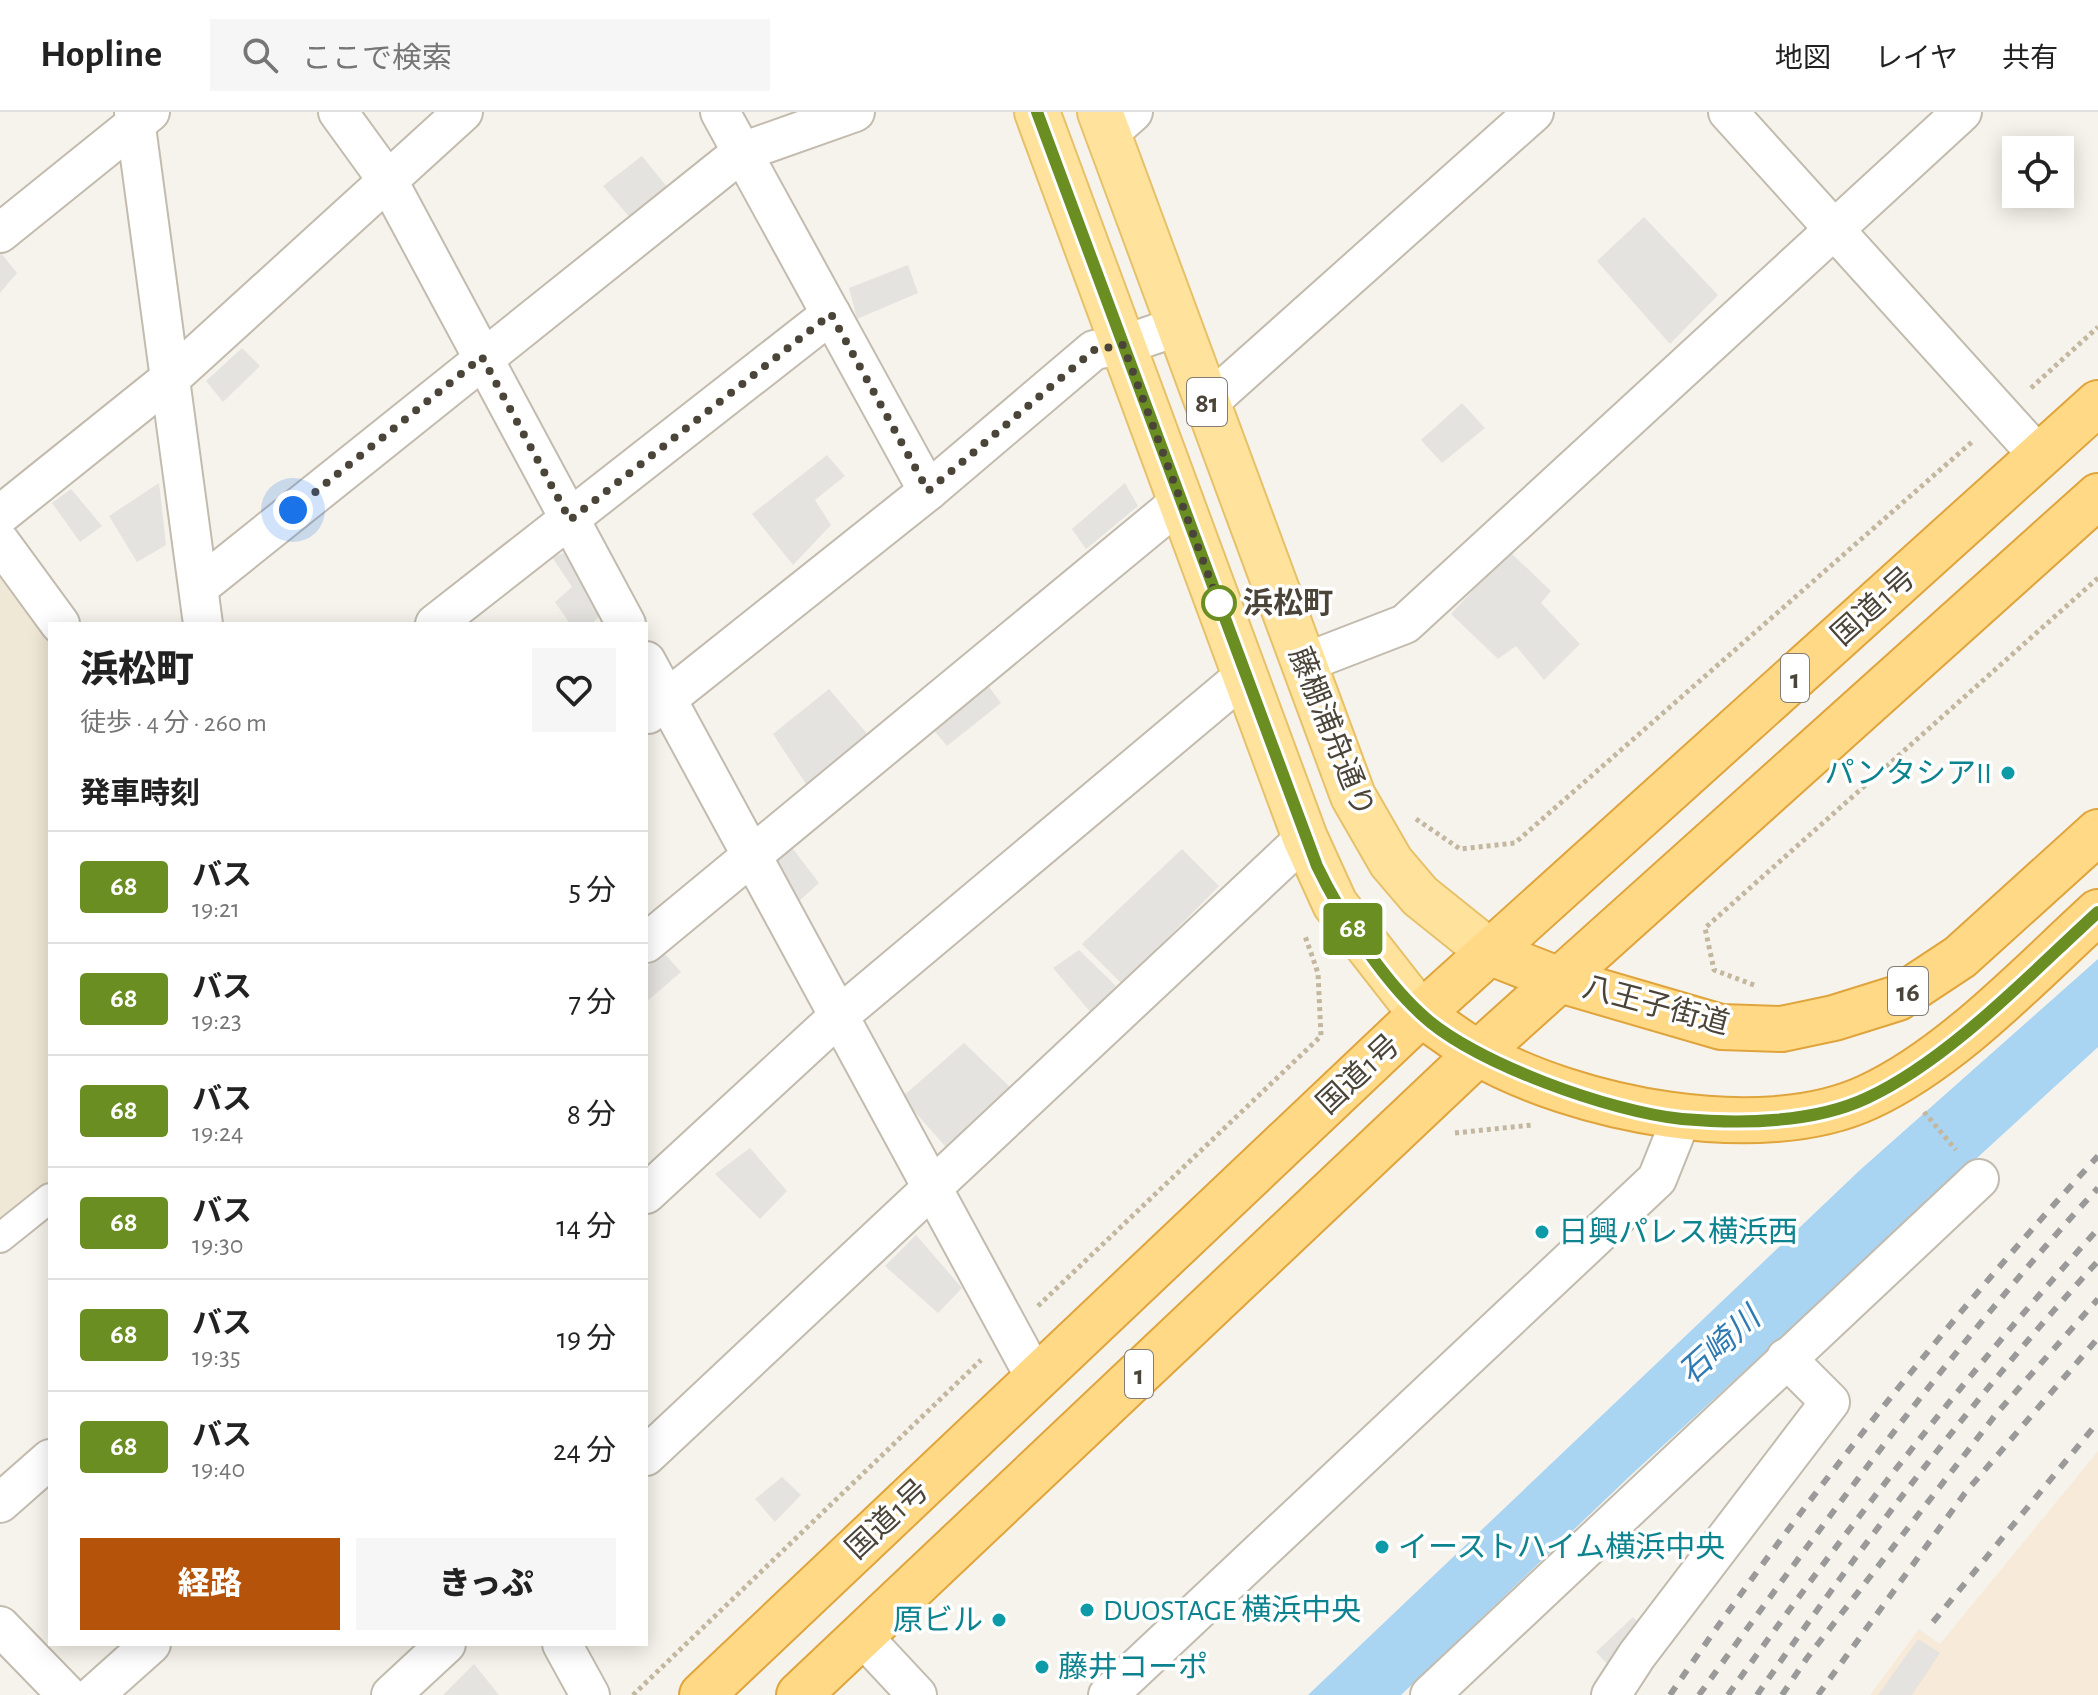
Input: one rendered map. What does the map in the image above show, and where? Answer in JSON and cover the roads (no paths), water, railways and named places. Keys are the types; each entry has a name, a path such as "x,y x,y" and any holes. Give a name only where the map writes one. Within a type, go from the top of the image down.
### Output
{"highway":[{"name":"国道1号","path":"702,1695 1421,1014 2098,403"},
{"name":"1","path":"799,1695 1478,1053 2098,496"},
{"name":"八王子街道","path":"1491,953 1560,980 1721,1027 1782,1029 1834,1018 1898,998 1960,957 2098,832"},
{"name":"16","path":"1421,1014 1478,1053 1553,1085 1681,1119 1756,1120 1807,1114 1866,1098 1927,1061 1998,1004 2098,912"}],"main road":[{"name":"藤棚浦舟通り","path":"1037,112 1305,838 1335,904 1421,1014"},
{"name":"藤棚浦舟通り","path":"1114,119 1179,326 1353,796 1379,843 1420,896 1491,953"}],"street":[{"path":"338,112 388,181 625,622"},
{"path":"0,515 172,377 463,112"},
{"path":"720,112 928,491"},
{"path":"199,587 482,357 742,152 855,112"},
{"path":"1208,403 1534,112"},
{"path":"1728,112 1832,231 2039,456"},
{"path":"1304,663 1405,624 1962,112"},
{"path":"0,233 141,115"},
{"path":"141,115 203,622"},
{"path":"438,622 831,314"},
{"path":"656,707 928,491 1094,350 1123,345 1179,326"},
{"path":"648,941 1181,501"},
{"path":"0,542 59,622"},
{"path":"648,670 656,707 751,856 1036,1379"},
{"path":"648,1192 840,1015 1245,675"},
{"path":"648,1454 1305,838"},
{"path":"1108,1695 1657,1179 1681,1119"},
{"path":"1430,1695 1786,1358 1972,1169"},
{"path":"0,1238 48,1200"},
{"path":"1611,1695 1637,1655 1830,1402 1786,1358"},
{"path":"0,1503 48,1461"},
{"path":"0,1626 67,1695"},
{"path":"862,1636 917,1695"},
{"path":"94,1695 149,1646"},
{"path":"391,1695 444,1646"},
{"path":"563,1646 590,1695"}],"water":[{"name":"石崎川","path":"2098,959 2098,1047 1631,1475 1401,1695 1308,1695 1860,1170"}],"railway":[{"path":"1670,1695 1770,1555 1874,1418 1984,1285 2098,1156"},
{"path":"1699,1695 1842,1500 1941,1372 2098,1188"},
{"path":"1728,1695 1815,1575 1952,1398 2098,1229"},
{"path":"1757,1695 1920,1472 2007,1365 2098,1261"},
{"path":"1782,1695 1807,1658 1997,1413 2098,1299"},
{"path":"1818,1695 1965,1493 2098,1338"},
{"path":"1933,1622 2098,1422"}],"place":[{"name":"浜松町","path":"1219,603"},
{"name":"パンタシアII","path":"2008,773"},
{"name":"日興パレス横浜西","path":"1542,1232"},
{"name":"イーストハイム横浜中央","path":"1382,1547"},
{"name":"DUOSTAGE 横浜中央","path":"1087,1610"},
{"name":"原ビル","path":"999,1620"},
{"name":"藤井コーポ","path":"1042,1667"}]}
